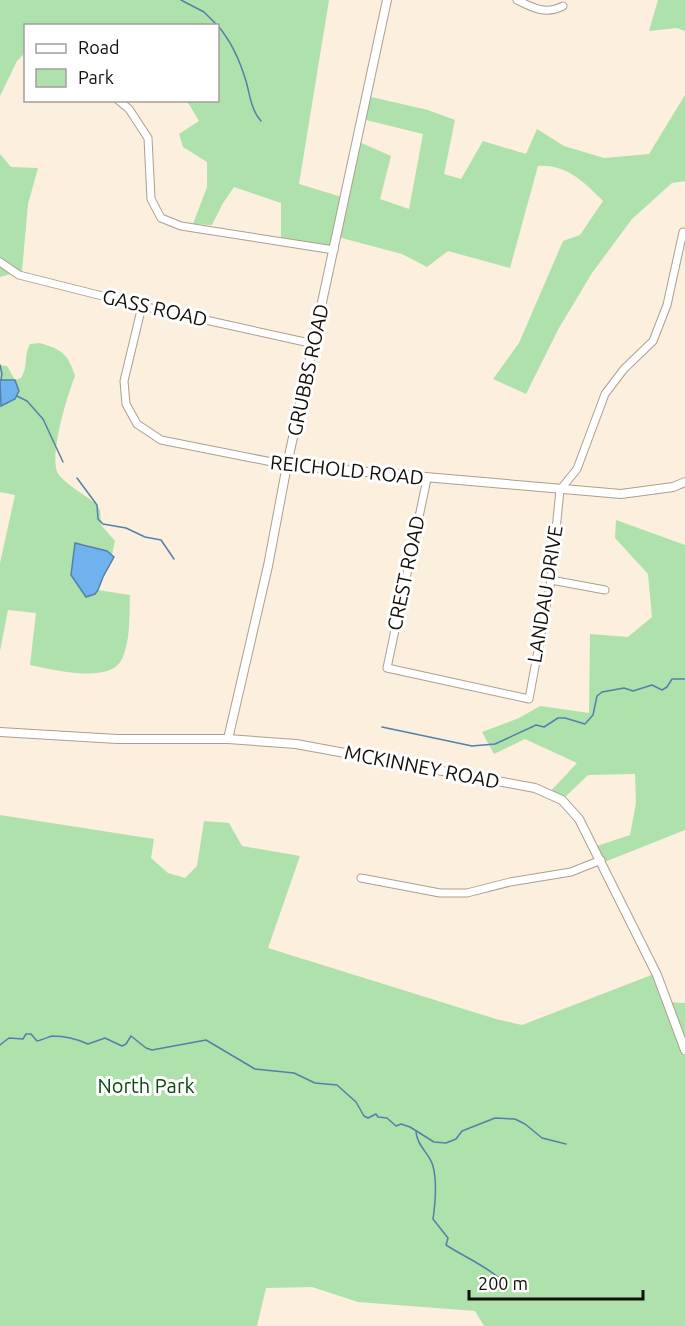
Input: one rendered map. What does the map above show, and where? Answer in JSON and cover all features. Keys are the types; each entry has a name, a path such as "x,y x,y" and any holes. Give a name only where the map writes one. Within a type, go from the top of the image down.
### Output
{"street":[{"name":"GRUBBS ROAD","path":"228,739 266,576 287,465 387,0"},
{"path":"517,0 544,11 563,6"},
{"path":"120,102 129,109 148,138 151,199 161,218 181,226 334,250"},
{"path":"560,490 577,470 605,394 624,369 653,341 667,305 683,232"},
{"name":"GASS ROAD","path":"0,262 19,275 142,306 314,344"},
{"name":"REICHOLD ROAD","path":"142,306 124,381 126,404 137,424 161,440 287,465 560,490 621,494 673,487 685,482"},
{"name":"CREST ROAD","path":"427,478 387,668 529,699"},
{"name":"LANDAU DRIVE","path":"529,699 551,580 560,490"},
{"path":"551,580 605,590"},
{"name":"MCKINNEY ROAD","path":"0,732 117,739 228,739 296,744 535,788 562,800 579,819 601,860 657,975 685,1050"},
{"path":"361,878 440,893 467,893 510,882 571,872 601,860"}],"green space":[{"path":"0,0 329,0 299,184 345,198 357,141 391,156 380,199 409,209 423,134 362,119 367,96 428,110 455,120 444,174 461,179 483,141 526,154 537,129 564,146 604,158 649,154 685,95 685,181 672,183 632,219 592,273 559,328 526,394 493,379 519,343 563,241 580,235 603,201 566,171 538,166 510,268 448,251 427,267 402,254 338,237 334,250 281,242 281,203 234,187 212,225 193,224 207,187 207,162 183,147 179,134 199,121 188,102 219,102 219,24 24,24 24,54 17,61 0,96"},
{"path":"658,0 685,0 685,31 677,28 649,31"},
{"path":"0,154 11,167 38,168 28,204 22,271 0,277"},
{"path":"39,343 59,350 67,357 75,376 57,442 55,456 59,475 96,504 100,510 101,525 115,541 112,554 84,544 75,544 71,575 86,597 95,594 98,590 130,595 129,627 125,652 115,667 106,671 65,672 30,665 36,613 8,610 0,651 0,563 15,495 0,492 0,365 7,366 15,380 21,378 30,344"},
{"path":"616,520 685,545 685,830 602,863 594,847 630,835 636,803 635,774 588,775 562,800 548,794 577,763 525,739 494,754 482,732 519,718 540,706 589,713 590,634 628,637 652,617 648,574 615,538"},
{"name":"North Park","path":"0,815 154,839 151,858 168,873 185,878 197,866 204,821 229,823 242,846 300,856 268,948 496,1019 522,1025 654,974 665,1002 685,1003 685,1326 484,1326 475,1311 358,1302 312,1287 266,1288 257,1326 0,1326"}],"water":[{"path":"0,380 15,380 19,391 15,399 1,406"},
{"path":"75,543 107,551 114,557 98,590 95,594 86,597 71,575"}],"waterway":[{"path":"181,0 204,12 216,24"},
{"path":"219,27 238,59 253,107 261,121"},
{"path":"0,365 1,380"},
{"path":"17,396 27,401 43,419 63,462"},
{"path":"77,478 97,505 98,519 103,524 126,528 145,537 161,540 174,559"},
{"path":"382,727 472,746 495,744 536,725 544,727 558,718 585,724 593,715 597,696 602,692 624,688 633,691 652,685 662,690 672,679 685,679"},
{"path":"0,1045 9,1038 23,1039 26,1034 31,1034 37,1041 57,1036 88,1044 105,1038 122,1046 131,1036 152,1050 206,1040 255,1069 294,1073 315,1083 337,1085 356,1102 364,1116 368,1118 376,1114 378,1117 387,1118 396,1126 401,1124 410,1127 434,1142 446,1143 456,1139 462,1131 495,1118 515,1119 542,1138 566,1144"},
{"path":"416,1132 433,1166 435,1186 433,1219 448,1238 446,1245 498,1277"}]}
